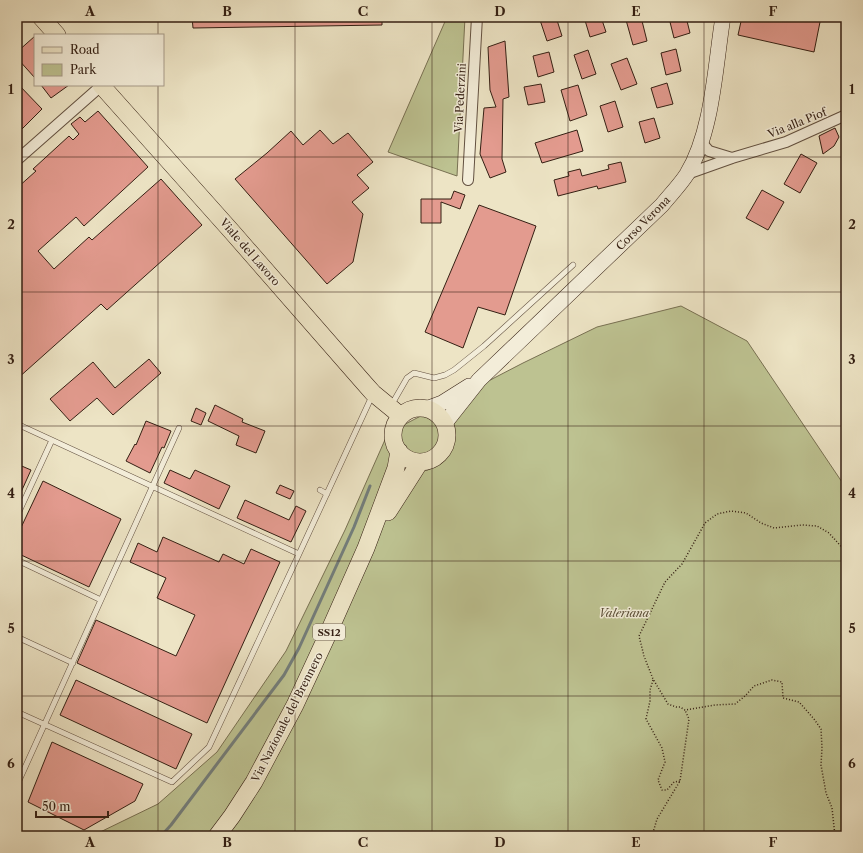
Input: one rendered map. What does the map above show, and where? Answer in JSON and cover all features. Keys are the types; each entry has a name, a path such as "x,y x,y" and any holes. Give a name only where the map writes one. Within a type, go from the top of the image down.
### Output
{"main road":[{"path":"41,17 56,34"},
{"name":"Corso Verona","path":"479,380 662,205 687,174 702,148 723,17"},
{"name":"Viale del Lavoro","path":"102,86 373,393 396,411"},
{"path":"426,409 437,414 445,423 447,441 443,450 437,457 429,461 412,461 404,457 399,452 394,443 393,433 396,424 396,411 426,409 442,403 479,380"},
{"path":"445,423 479,380"},
{"name":"Via Nazionale del Brennero","path":"217,836 254,782 292,710 366,548 396,468 399,452"},
{"name":"Via Nazionale del Brennero","path":"366,548 420,462"}],"street":[{"name":"Via Pederzini","path":"468,180 477,17"},
{"path":"17,160 100,86"},
{"name":"Via alla Piof","path":"687,174 732,158 786,142 846,115"},
{"path":"712,165 704,161 702,148 732,158"}],"lane":[{"path":"396,411 407,378 414,373 434,378 445,375 454,370 484,346 573,265"},
{"path":"17,712 172,782 209,747 373,393"},
{"path":"17,424 299,554"},
{"path":"17,785 180,428"},
{"path":"17,516 52,440"},
{"path":"320,490 327,494"},
{"path":"17,560 101,600"},
{"path":"17,637 73,663"}],"path":[{"path":"652,836 657,819 680,780 689,719 685,710 668,704 653,679 644,656 639,636 665,582 682,564 704,522 717,514 731,511 746,513 761,523 774,528 802,525 817,526 829,533 846,552"},
{"path":"653,679 646,719 662,748 666,762 658,780 662,790 667,790 674,782 680,780"},
{"path":"685,710 715,705 735,704 746,696 754,686 772,680 782,682 782,698 799,702 822,729 821,765 826,793 832,808 835,836"}],"green space":[{"path":"447,17 465,17 457,176 388,152"},
{"name":"Valeriana","path":"681,306 747,341 846,488 846,836 92,836 158,804 217,752 286,651 345,530 388,433 523,363 597,327"}],"building":[{"path":"192,17 382,17 382,25 193,28"},
{"path":"539,17 556,17 562,36 547,41"},
{"path":"584,17 601,17 606,32 590,37"},
{"path":"641,17 647,41 633,45 626,20"},
{"path":"686,17 690,33 674,38 669,18"},
{"path":"742,17 754,17 772,21 773,17 821,17 814,52 738,35"},
{"path":"34,37 34,77 17,58 17,52"},
{"path":"505,41 509,97 503,99 502,159 506,172 490,178 480,154 484,108 496,107 490,90 488,47"},
{"path":"676,49 681,71 666,75 661,53"},
{"path":"588,50 596,74 582,79 574,55"},
{"path":"549,52 554,72 538,77 533,56"},
{"path":"627,58 637,84 621,90 611,64"},
{"path":"17,83 42,109 17,134"},
{"path":"667,83 673,104 657,108 651,88"},
{"path":"541,84 545,102 528,105 524,87"},
{"path":"578,85 587,115 570,121 561,90"},
{"path":"42,86 68,86 51,98"},
{"path":"615,101 623,127 608,132 600,106"},
{"path":"98,111 148,167 84,226 76,217 38,251 54,269 89,237 92,240 161,179 202,225 107,310 101,304 17,379 17,188 36,171 33,169 69,136 73,140 79,134 71,124 80,117 85,122"},
{"path":"654,118 660,138 645,143 639,122"},
{"path":"835,128 839,137 834,146 823,154 819,136"},
{"path":"320,130 333,144 348,133 373,162 357,175 369,188 352,202 363,214 353,262 327,284 235,179 291,131 303,145"},
{"path":"577,130 583,151 542,163 535,143"},
{"path":"801,154 817,163 800,193 784,184"},
{"path":"621,162 626,182 598,189 597,186 558,196 554,180 569,176 568,172 580,169 582,176 609,169 608,165"},
{"path":"762,190 784,202 768,230 746,218"},
{"path":"454,191 465,195 460,209 441,202 441,223 421,223 421,199 451,199"},
{"path":"479,205 536,226 505,315 478,307 463,348 425,332"},
{"path":"149,359 161,373 113,415 97,398 70,421 50,399 93,362 115,388"},
{"path":"215,405 243,419 242,422 265,431 256,453 236,445 239,436 208,421"},
{"path":"196,408 206,413 201,425 191,421"},
{"path":"146,421 171,431 164,448 162,447 150,473 126,461 135,444 136,445"},
{"path":"17,464 31,470 17,501"},
{"path":"170,470 190,479 195,470 230,486 219,509 164,483"},
{"path":"43,481 121,519 89,587 17,553 17,536"},
{"path":"280,485 294,491 290,499 276,493"},
{"path":"245,500 289,520 296,506 306,511 291,542 237,518"},
{"path":"163,537 219,562 223,554 244,564 251,549 280,562 207,723 77,663 96,620 176,656 195,615 157,598 166,578 130,562 138,543 157,552"},
{"path":"76,680 192,734 176,769 60,715"},
{"path":"52,742 143,784 135,801 84,830 28,802"}],"waterway":[{"path":"161,836 171,825 284,675 299,648 354,527 370,486"}]}
